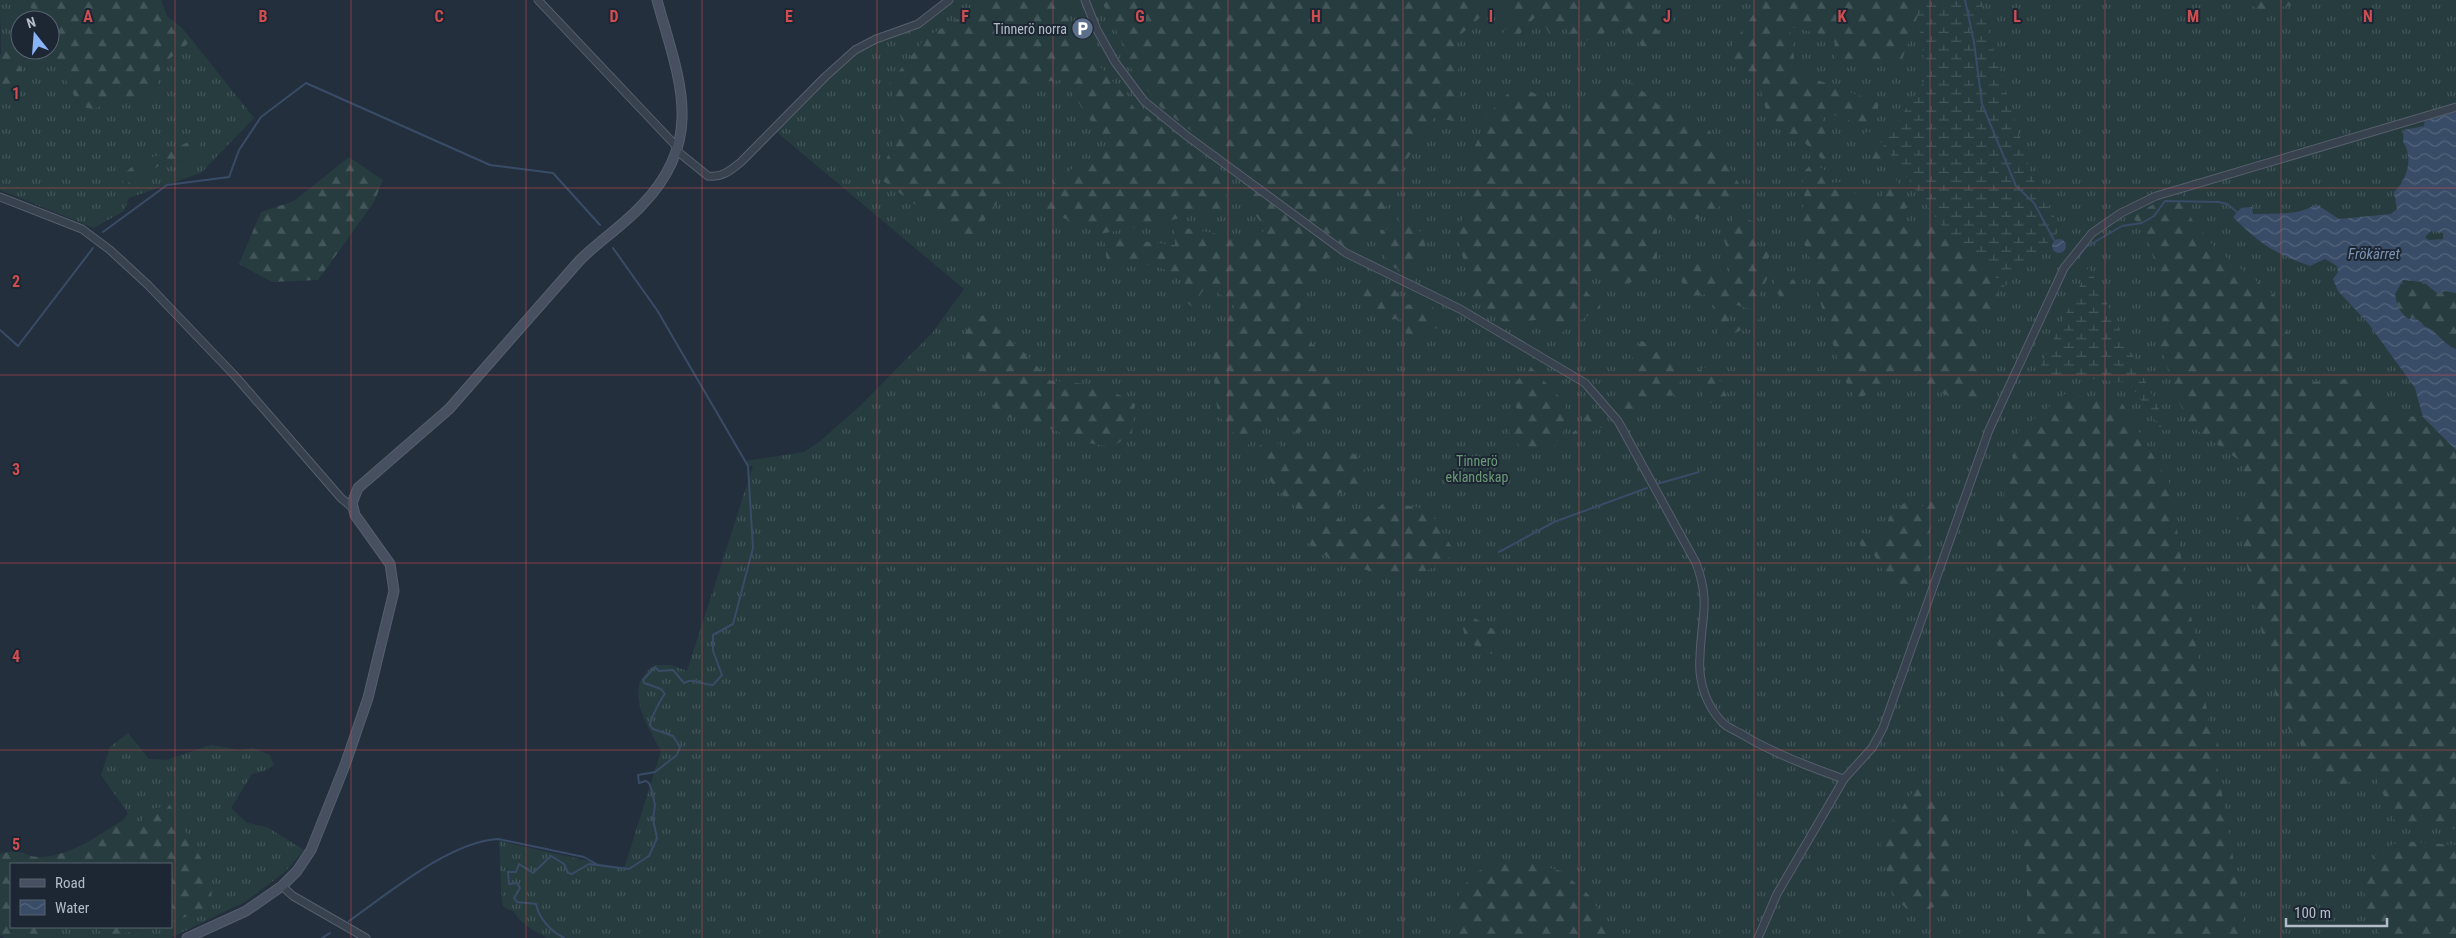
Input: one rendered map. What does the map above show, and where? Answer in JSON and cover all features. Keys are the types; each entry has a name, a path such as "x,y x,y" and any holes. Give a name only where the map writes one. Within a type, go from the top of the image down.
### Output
{"street":[{"path":"538,0 677,150 696,169 708,176 714,177 726,173 741,162 849,54 876,39 918,24 949,0"},
{"path":"187,938 246,911 282,886 297,871 311,850 345,765 368,698 393,596 394,583 390,564 380,548 358,521 353,508 354,495 358,488 449,409 580,260 643,205 664,177 677,150 682,131 683,106 658,0"},
{"path":"1085,0 1097,30 1116,62 1144,101 1187,136 1346,253 1460,309 1585,384 1618,421 1696,563 1704,584 1706,606 1700,654 1700,680 1714,711 1724,724 1765,748 1814,769 1844,779"},
{"path":"1758,938 1777,894 1844,779 1872,748 1884,728 1989,430 2064,268 2082,242 2106,222 2133,206 2156,196 2456,107"},
{"path":"0,197 82,229 110,250 148,285 236,377 336,492 353,508"},
{"path":"282,886 293,896 366,938"}],"green space":[{"path":"0,0 27,0 32,10 10,10 10,60 56,60 79,106 92,109 115,101 132,102 154,94 161,66 192,40 254,118 201,173 129,198 124,211 94,228 0,190 0,102 2,102","holes":["205,134 190,162 168,161 124,185 139,161 162,155"]},
{"path":"27,0 161,0 167,16 182,28 192,40 161,66 154,94 132,102 115,101 92,109 79,106 56,60 60,60 60,10 32,10"},
{"name":"Tinnerö eklandskap","path":"948,0 2456,0 2456,938 547,938 532,930 513,911 505,908 502,904 499,841 624,869 661,751 649,730 640,706 638,695 640,684 645,674 655,665 671,665 687,671 753,466 748,466 746,461 804,452 819,442 860,406 932,333 964,289 773,129 850,54 910,27"},
{"path":"991,0 1067,0 1069,23 1080,42 1138,112 1159,121 1226,174 1227,209 1100,234 1041,208 1058,176 1110,149 1063,80 1019,84 1017,176 967,243 878,177 903,124 889,84 926,37"},
{"path":"1101,0 1490,0 1484,14 1457,38 1460,122 1434,118 1404,164 1380,221 1322,262 1295,317 1334,378 1337,417 1295,434 1277,415 1246,447 1218,415 1211,352 1236,304 1206,286 1192,307 1182,298 1181,275 1152,265 1107,263 1104,237 1175,245 1175,226 1228,236 1255,238 1266,229 1238,192 1249,174 1161,108 1126,61 1121,40"},
{"path":"1498,0 1529,0 1531,2 1532,0 1633,0 1664,38 1647,51 1619,22 1596,39 1575,42 1565,27 1552,38 1538,14 1516,38 1501,35 1515,20 1512,14 1496,13"},
{"path":"1763,0 1916,0 1918,15 1902,60 1836,64 1834,37 1790,27 1796,72 1879,103 1873,129 1820,110 1831,156 1826,163 1805,143 1770,125 1758,80 1723,59"},
{"path":"1916,0 1981,0 1996,58 2032,177 2061,229 1999,292 1993,265 1964,249 1941,225 1883,144 1926,78"},
{"path":"2237,0 2327,0 2262,10"},
{"path":"10,46 10,60 17,60 24,75 14,97 2,103 0,102 0,55"},
{"path":"1633,83 1668,113 1707,126 1744,193 1697,219 1655,218 1658,275 1620,285 1596,267 1578,281 1600,308 1559,334 1536,320 1504,323 1473,297 1456,231 1472,201 1468,162 1490,112 1517,84 1578,117 1607,88"},
{"path":"1868,131 1883,144 1881,164 1870,161 1874,147 1860,137"},
{"path":"206,133 190,162 168,161 124,185 121,176 139,161 162,155"},
{"path":"349,157 383,180 374,202 318,280 272,282 239,264 261,212 294,201"},
{"path":"1813,162 1827,172 1828,183 1842,182 1861,198 1882,204 1883,175 1895,178 1913,205 1898,212 1907,227 1941,225 1964,249 1993,265 1999,292 1978,339 1982,395 1971,407 1901,373 1856,401 1842,374 1822,308 1809,254 1796,227 1805,202 1802,174"},
{"path":"2182,194 2192,220 2217,250 2274,295 2284,313 2294,366 2305,382 2335,381 2357,376 2379,397 2383,415 2423,417 2456,450 2456,829 2401,824 2394,819 2373,771 2335,789 2281,719 2237,521 2253,496 2240,461 2190,425 2175,394 2159,341 2163,315 2159,278 2146,231 2131,216 2160,201"},
{"path":"1400,210 1424,236 1427,258 1411,264 1415,279 1386,263 1380,230 1396,229"},
{"path":"1734,215 1758,223 1755,240 1760,248 1774,251 1766,261 1771,270 1758,298 1763,312 1757,321 1750,309 1736,305 1727,319 1745,328 1718,342 1713,293 1693,296 1681,281 1685,267 1696,263 1717,265 1726,277 1733,262 1724,241"},
{"path":"2089,267 2170,431 2161,429 2129,383 2037,373"},
{"path":"1779,271 1795,281 1798,292 1784,307 1777,305 1779,295 1772,288"},
{"path":"2403,280 2423,282 2437,293 2446,291 2456,293 2456,349 2448,345 2430,328 2403,315 2398,309 2395,294"},
{"path":"1364,282 1393,286 1403,305 1431,303 1442,326 1408,340 1401,319 1377,320 1357,286"},
{"path":"1000,312 1003,319 999,331 1019,347 1051,381 1074,382 1095,386 1115,393 1135,404 1132,433 1113,447 1082,442 1016,414 1002,421 981,385 985,376 973,371 959,344 975,317"},
{"path":"1641,341 1664,346 1677,357 1683,394 1651,397 1627,416 1620,407 1643,380 1630,362"},
{"path":"1712,364 1727,397 1707,404 1693,374"},
{"path":"1530,366 1566,404 1563,432 1556,445 1526,455 1509,432 1517,410 1510,389"},
{"path":"2065,394 2122,403 2171,486 2209,722 2216,730 2219,749 2215,753 2247,938 2028,938 2026,849 2011,821 2001,796 2002,684 1993,588 2001,508 2019,431"},
{"path":"1591,409 1603,427 1576,438 1572,433 1586,422 1582,410"},
{"path":"1272,436 1284,451 1345,449 1359,457 1370,482 1332,496 1329,509 1352,530 1386,501 1429,510 1456,554 1426,571 1384,574 1336,563 1306,542 1311,530 1325,528 1324,514 1302,513 1274,487 1253,451"},
{"path":"1934,498 1938,506 1943,504 1948,510 1931,527 1927,536 1925,543 1931,549 1918,575 1915,590 1900,589 1885,575 1874,555 1863,552 1857,536 1860,532 1883,541 1890,534 1888,520 1890,516 1904,503 1920,508"},
{"path":"1471,616 1500,633 1492,654 1466,641 1463,628"},
{"path":"128,733 149,759 166,760 211,745 239,750 253,748 270,755 274,765 267,770 252,774 231,808 247,823 267,827 304,850 286,871 245,902 170,938 53,938 59,928 96,928 110,937 145,928 172,928 172,921 211,910 152,809 138,826 123,820 128,813 101,775 110,747"},
{"path":"1919,783 1952,809 1951,896 1924,913 1912,914 1892,895 1880,839"},
{"path":"170,805 212,877 211,910 172,921 172,863 10,863 10,928 59,928 53,938 4,938 0,935 0,854 14,851 41,857 64,853 84,844 123,820 138,826 152,809"},
{"path":"2402,841 2456,845 2456,938 2382,938 2365,909 2364,874 2379,850"},
{"path":"1516,859 1561,871 1588,894 1618,938 1465,938 1459,936 1453,905 1467,882 1488,863"},
{"path":"96,928 145,928 110,937"}],"water":[{"name":"Frökärret","path":"2456,112 2456,293 2446,291 2437,293 2423,282 2403,280 2395,294 2399,308 2406,317 2409,319 2414,318 2421,322 2447,344 2456,349 2456,450 2423,417 2415,388 2368,323 2338,291 2333,279 2338,272 2337,266 2325,259 2310,266 2287,257 2268,247 2233,217 2241,208 2252,207 2253,214 2286,213 2310,208 2316,204 2339,219 2391,214 2397,209 2394,192 2402,182 2408,162 2408,155 2403,142 2404,130 2424,126 2425,118","holes":["2431,231 2443,233 2443,239 2428,240 2425,237"]},
{"path":"2056,239 2062,239 2066,246 2062,253 2056,253 2052,249 2052,243"}],"waterway":[{"path":"1965,0 1974,42 1982,104 2016,186 2034,203 2054,240"},
{"path":"103,232 167,185 229,177 239,150 261,117 306,83 490,165 553,173 600,225"},
{"path":"2078,257 2086,247 2122,226 2142,223 2154,216 2165,201 2219,202 2227,204 2237,212"},
{"path":"0,330 18,346 93,248"},
{"path":"564,938 546,924 536,904 517,902 514,898 520,888 517,883 509,884 508,872 516,872 519,864 533,873 551,856 564,864 568,873 572,874 589,864 629,869 649,856 657,838 653,819 655,805 649,783 646,781 639,783 638,775 655,772 677,755 680,747 673,736 653,729 650,725 656,709 665,694 661,689 644,683 643,680 655,667 659,671 673,670 684,683 695,681 713,685 722,675 713,651 713,635 733,624 753,548 748,466 657,310 613,248"},
{"path":"1657,484 1699,472"},
{"path":"1499,552 1554,522 1647,488"},
{"path":"349,921 420,871 460,849 479,842 498,839 584,857 596,864"},
{"path":"322,938 330,933"}],"place":[{"name":"Tinnerö norra","path":"1083,29"}]}
